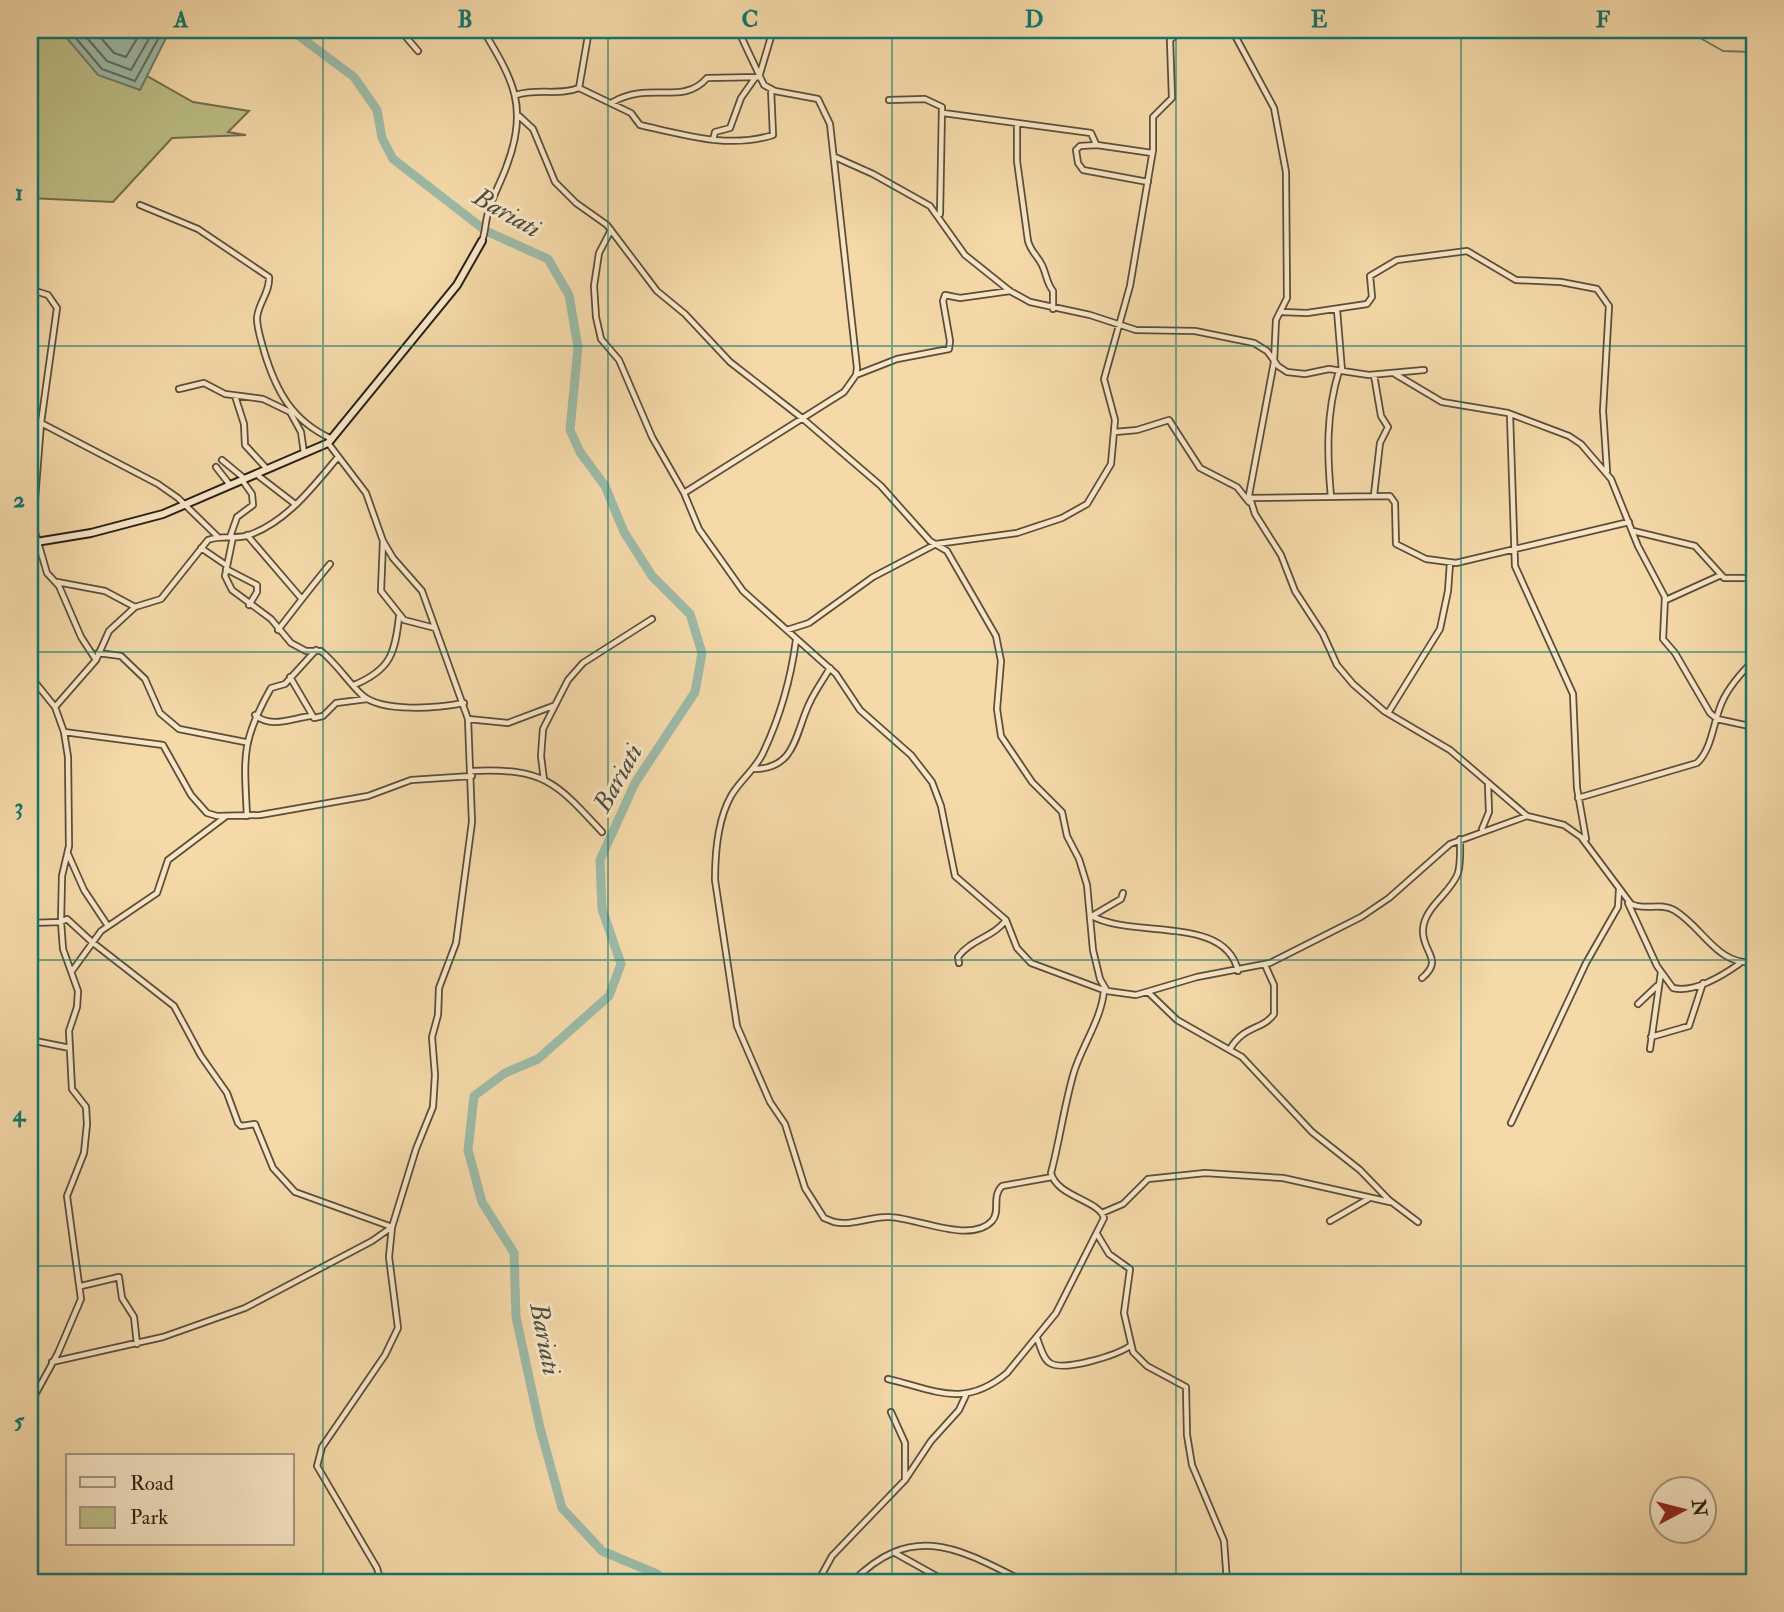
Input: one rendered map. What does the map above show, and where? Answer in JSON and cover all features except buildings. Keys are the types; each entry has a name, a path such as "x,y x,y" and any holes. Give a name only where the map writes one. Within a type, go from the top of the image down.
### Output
{"street":[{"path":"400,30 418,51"},
{"path":"33,542 104,530 185,507 330,441 457,285 482,242 488,212 511,155 519,116 508,71 483,30"},
{"path":"579,88 589,30"},
{"path":"738,30 757,78 771,89 821,102 830,124 856,375"},
{"path":"713,140 715,132 730,128 741,98 757,78 773,30"},
{"path":"787,630 809,622 873,577 936,544 1001,537 1062,519 1081,509 1096,492 1111,464 1115,432 1114,408 1104,383 1106,363 1130,286 1153,153 1153,117 1172,98 1170,40 1182,30"},
{"path":"1232,30 1274,108 1286,172 1287,293 1276,320 1274,362 1249,498 1251,506"},
{"path":"613,103 642,92 686,93 700,87 707,78 757,78"},
{"path":"516,95 532,90 579,88 631,113 640,125 741,143 772,136 771,89"},
{"path":"889,100 925,99 943,107 940,125 944,145 940,215"},
{"path":"943,113 1091,133 1097,145"},
{"path":"519,116 533,129 555,183 611,230 657,291 685,314 730,362 803,418 895,498 936,544 947,551 976,606 994,631 1001,662 997,694 1001,736 1032,782 1062,812 1067,836 1087,885 1093,950 1106,991 1065,1105 1052,1177 1057,1185 1102,1213 1104,1218 1056,1313 997,1381 967,1394 949,1396 888,1379"},
{"path":"1017,123 1017,161 1028,241 1031,252 1044,268 1045,282 1053,291 1053,309"},
{"path":"1148,182 1081,169 1077,148 1097,145 1153,153"},
{"path":"835,157 873,174 930,206 940,215 960,250 1010,291 1053,309 1146,331 1195,331 1254,342 1268,351 1282,370 1294,373 1340,371 1374,375 1424,370"},
{"path":"140,205 198,229 269,276 268,290 259,308 258,326 270,370 301,432 304,453"},
{"path":"611,230 599,253 594,286 601,339 619,360 652,437 684,493 699,529 731,576 764,612 830,668 871,722 911,755 932,782 942,806 956,876 1006,920 1017,948 1031,963 1122,995 1148,992 1197,977 1265,965 1361,918 1389,898 1434,856 1460,839 1527,816"},
{"path":"1281,312 1337,310 1370,302 1373,293 1370,276 1374,271 1397,260 1460,251 1471,253 1516,280 1561,282 1597,289 1609,306 1603,411 1607,473"},
{"path":"32,290 48,295 57,308 41,423 32,517 33,542 47,573 55,581 96,660"},
{"path":"684,493 844,392 856,375 897,359 949,349 943,301 945,295 960,299 1010,291"},
{"path":"1331,497 1326,462 1333,389 1340,371 1337,310"},
{"path":"1395,373 1442,402 1510,414 1575,439 1607,473 1666,600 1663,639 1675,653 1710,713 1717,719 1754,727"},
{"path":"1374,375 1381,414 1388,428 1376,463 1374,495"},
{"path":"179,389 204,383 235,396 263,399 292,413 330,441 338,457 366,493 383,541 393,558 422,591 468,719 472,822 456,943 439,988 438,1015 432,1037 435,1075 433,1107 416,1149 392,1227 389,1257 398,1328 385,1355 322,1447 317,1466 377,1568 381,1582"},
{"path":"235,396 244,424 243,440 267,469"},
{"path":"1510,414 1516,572 1535,604 1573,694 1578,798 1587,842"},
{"path":"1115,432 1137,430 1170,419 1200,468 1237,487 1251,506 1278,547 1296,591 1324,634 1337,665 1360,692 1388,713 1450,750 1527,816 1563,825 1587,842 1626,900 1661,972 1676,989 1719,978 1740,964"},
{"path":"41,423 143,475 172,493 218,537"},
{"path":"55,707 96,660 109,631 135,607 161,599 208,540 247,535 276,521 338,457"},
{"path":"222,460 244,480 252,494 253,505 237,517 226,567 226,579 230,587 249,605 271,619 278,630 298,646 306,651 316,650 332,661 367,699"},
{"path":"216,467 230,485"},
{"path":"256,474 295,504"},
{"path":"1249,498 1390,496 1394,500 1394,540 1399,547 1426,559 1450,563 1629,522"},
{"path":"1633,531 1695,546 1721,575 1735,579 1754,578"},
{"path":"247,535 301,598"},
{"path":"383,541 380,586 399,616 436,629"},
{"path":"201,548 257,585 257,592 249,605"},
{"path":"1388,713 1440,629 1450,563"},
{"path":"278,630 330,564"},
{"path":"1666,600 1721,575"},
{"path":"55,581 105,591 135,607"},
{"path":"354,685 373,676 387,664 397,634 399,616"},
{"path":"544,780 540,741 553,706 583,663 652,619"},
{"path":"796,639 782,702 754,769 730,796 722,823 715,866 722,933 737,1026 764,1091 785,1124 802,1180 824,1218 842,1224 874,1217 905,1217 944,1228 978,1228 995,1217 996,1195 1002,1186 1052,1177"},
{"path":"247,816 245,742 256,715 271,688 283,685 316,650"},
{"path":"99,653 121,656 145,679 160,713 179,729 245,742"},
{"path":"1578,798 1697,763 1705,752 1733,684 1754,660"},
{"path":"754,769 775,766 789,754 811,700 830,668"},
{"path":"30,676 55,707 64,732 68,757 68,854 62,876 61,922 63,949 78,991 77,1007 69,1031 72,1089 87,1111 84,1153 67,1196 70,1234 81,1286 81,1299 30,1404"},
{"path":"290,677 311,716"},
{"path":"256,715 262,721 275,722 311,716 321,718 337,703 367,699 414,708 464,703"},
{"path":"468,719 509,723 553,706"},
{"path":"64,732 163,745 178,768 186,789 207,813 247,816 369,796 411,780 516,770 544,780 569,795 602,832"},
{"path":"1482,830 1489,811 1488,785"},
{"path":"72,971 92,942 108,926 157,893 168,860 225,816"},
{"path":"1422,978 1432,969 1434,962 1423,937 1423,925 1458,871 1460,839"},
{"path":"68,854 84,890 108,926"},
{"path":"1511,1124 1554,1037 1586,963 1618,907 1619,889"},
{"path":"1090,916 1121,899 1123,892"},
{"path":"1626,900 1638,907 1671,909 1731,961 1740,964 1753,963"},
{"path":"1090,916 1124,926 1209,937 1228,949 1238,971"},
{"path":"30,923 61,922 67,919 174,1006 201,1056 228,1093 238,1122 241,1126 255,1124 273,1168 295,1192 392,1227"},
{"path":"959,962 962,951 993,934 1006,920"},
{"path":"1230,1049 1242,1034 1266,1022 1274,1014 1274,985 1265,965"},
{"path":"1650,1049 1661,972"},
{"path":"1651,1037 1689,1026 1703,983"},
{"path":"1638,1004 1657,986"},
{"path":"1148,992 1177,1020 1230,1049 1268,1082 1296,1116 1352,1162 1391,1202 1418,1222"},
{"path":"30,1040 71,1049"},
{"path":"1102,1213 1123,1204 1148,1179 1205,1173 1283,1178 1391,1202"},
{"path":"1330,1221 1368,1199"},
{"path":"52,1362 137,1344 245,1308 304,1279 392,1227"},
{"path":"1097,1234 1109,1254 1130,1269 1124,1313 1130,1346 1137,1359 1186,1387 1187,1435 1192,1465 1224,1541 1227,1582"},
{"path":"81,1286 119,1277 122,1298 134,1317 137,1344"},
{"path":"1037,1338 1046,1359 1056,1365 1105,1357 1130,1346"},
{"path":"808,1582 821,1576 832,1556 905,1480 931,1440 959,1410 967,1394"},
{"path":"891,1412 905,1443 905,1480"},
{"path":"852,1582 868,1566 921,1544 939,1545 1025,1582"},
{"path":"895,1553 947,1582"},
{"path":"519,1582 625,1578"}],"green space":[{"path":"30,30 66,30 193,102 249,111 228,132 246,135 172,138 113,202 30,198"}],"water":[{"path":"60,30 170,30 140,90 98,75"}],"waterway":[{"name":"Bariati","path":"291,30 354,77 377,110 382,138 393,159 486,231 548,259 569,295 578,347 570,430 580,452 605,486 624,532 652,576 690,614 702,653 695,692 635,783 600,860 602,909 621,964 609,996 538,1059 505,1073 474,1096 468,1150 482,1202 514,1253 516,1317 540,1428 562,1508 602,1551 657,1574 665,1582"},
{"path":"972,30 982,35 988,30"},
{"path":"1686,30 1723,51 1754,52"}]}
